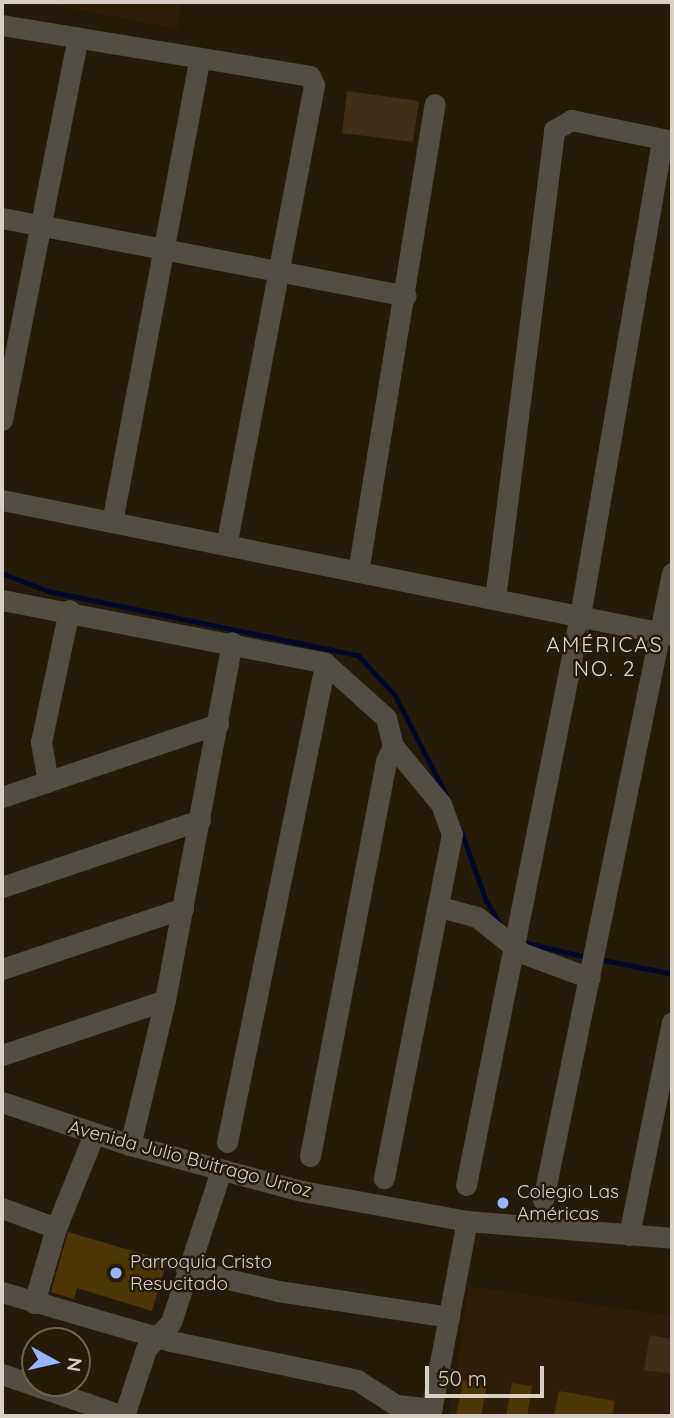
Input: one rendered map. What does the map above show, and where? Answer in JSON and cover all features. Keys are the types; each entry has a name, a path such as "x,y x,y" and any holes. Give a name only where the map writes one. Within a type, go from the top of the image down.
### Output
{"street":[{"path":"2,25 200,58 298,71 310,76 314,85 226,545"},
{"path":"2,418 37,226 78,37"},
{"path":"112,522 200,58"},
{"path":"358,572 406,296 435,104"},
{"path":"466,1185 580,616 667,140 572,120 554,130 495,599"},
{"path":"2,218 406,296"},
{"path":"2,500 667,634"},
{"path":"543,1200 592,962 667,634 672,573"},
{"path":"2,600 69,610 325,663 387,718 393,746 450,821 452,848 384,1178"},
{"path":"48,782 41,741 69,610"},
{"path":"130,1145 165,1000 232,642"},
{"path":"227,1142 325,663"},
{"path":"2,797 218,724"},
{"path":"310,1156 386,761 393,746"},
{"path":"2,887 200,820"},
{"path":"440,907 477,917 514,937 592,962"},
{"path":"2,969 183,908"},
{"path":"2,1055 165,1000"},
{"path":"632,1221 672,1022"},
{"name":"Avenida Julio Buitrago Urroz","path":"2,1102 94,1135 221,1171 467,1221 632,1221 672,1238"},
{"path":"34,1303 56,1228 94,1135"},
{"path":"2,1374 123,1416 146,1349 171,1322 186,1269 221,1171"},
{"path":"2,1208 56,1228"},
{"path":"2,1292 159,1337 357,1380 393,1410 431,1413 467,1221"},
{"path":"186,1269 278,1291 449,1317"}],"shaded area":[{"path":"40,2 182,2 177,29"},
{"path":"347,91 419,101 413,142 342,133"},
{"path":"469,1286 672,1316 672,1416 449,1416"},
{"path":"650,1335 672,1339 672,1374 644,1370"}],"building":[{"name":"Parroquia Cristo Resucitado","path":"68,1232 167,1261 152,1311 77,1288 74,1299 51,1292"},
{"path":"463,1380 487,1385 481,1416 456,1416"},
{"path":"512,1383 532,1386 527,1416 506,1416"},
{"path":"559,1391 615,1401 612,1416 554,1416"}],"waterway":[{"path":"2,573 48,591 358,655 395,695 447,796"},
{"path":"461,830 486,900 501,925"},
{"path":"523,942 586,957"},
{"path":"598,959 669,973"}],"place":[{"name":"Colegio Las Américas","path":"503,1203"},
{"name":"Parroquia Cristo Resucitado","path":"116,1273"}],"district":[{"name":"AMÉRICAS NO. 2","path":"605,656"}]}
